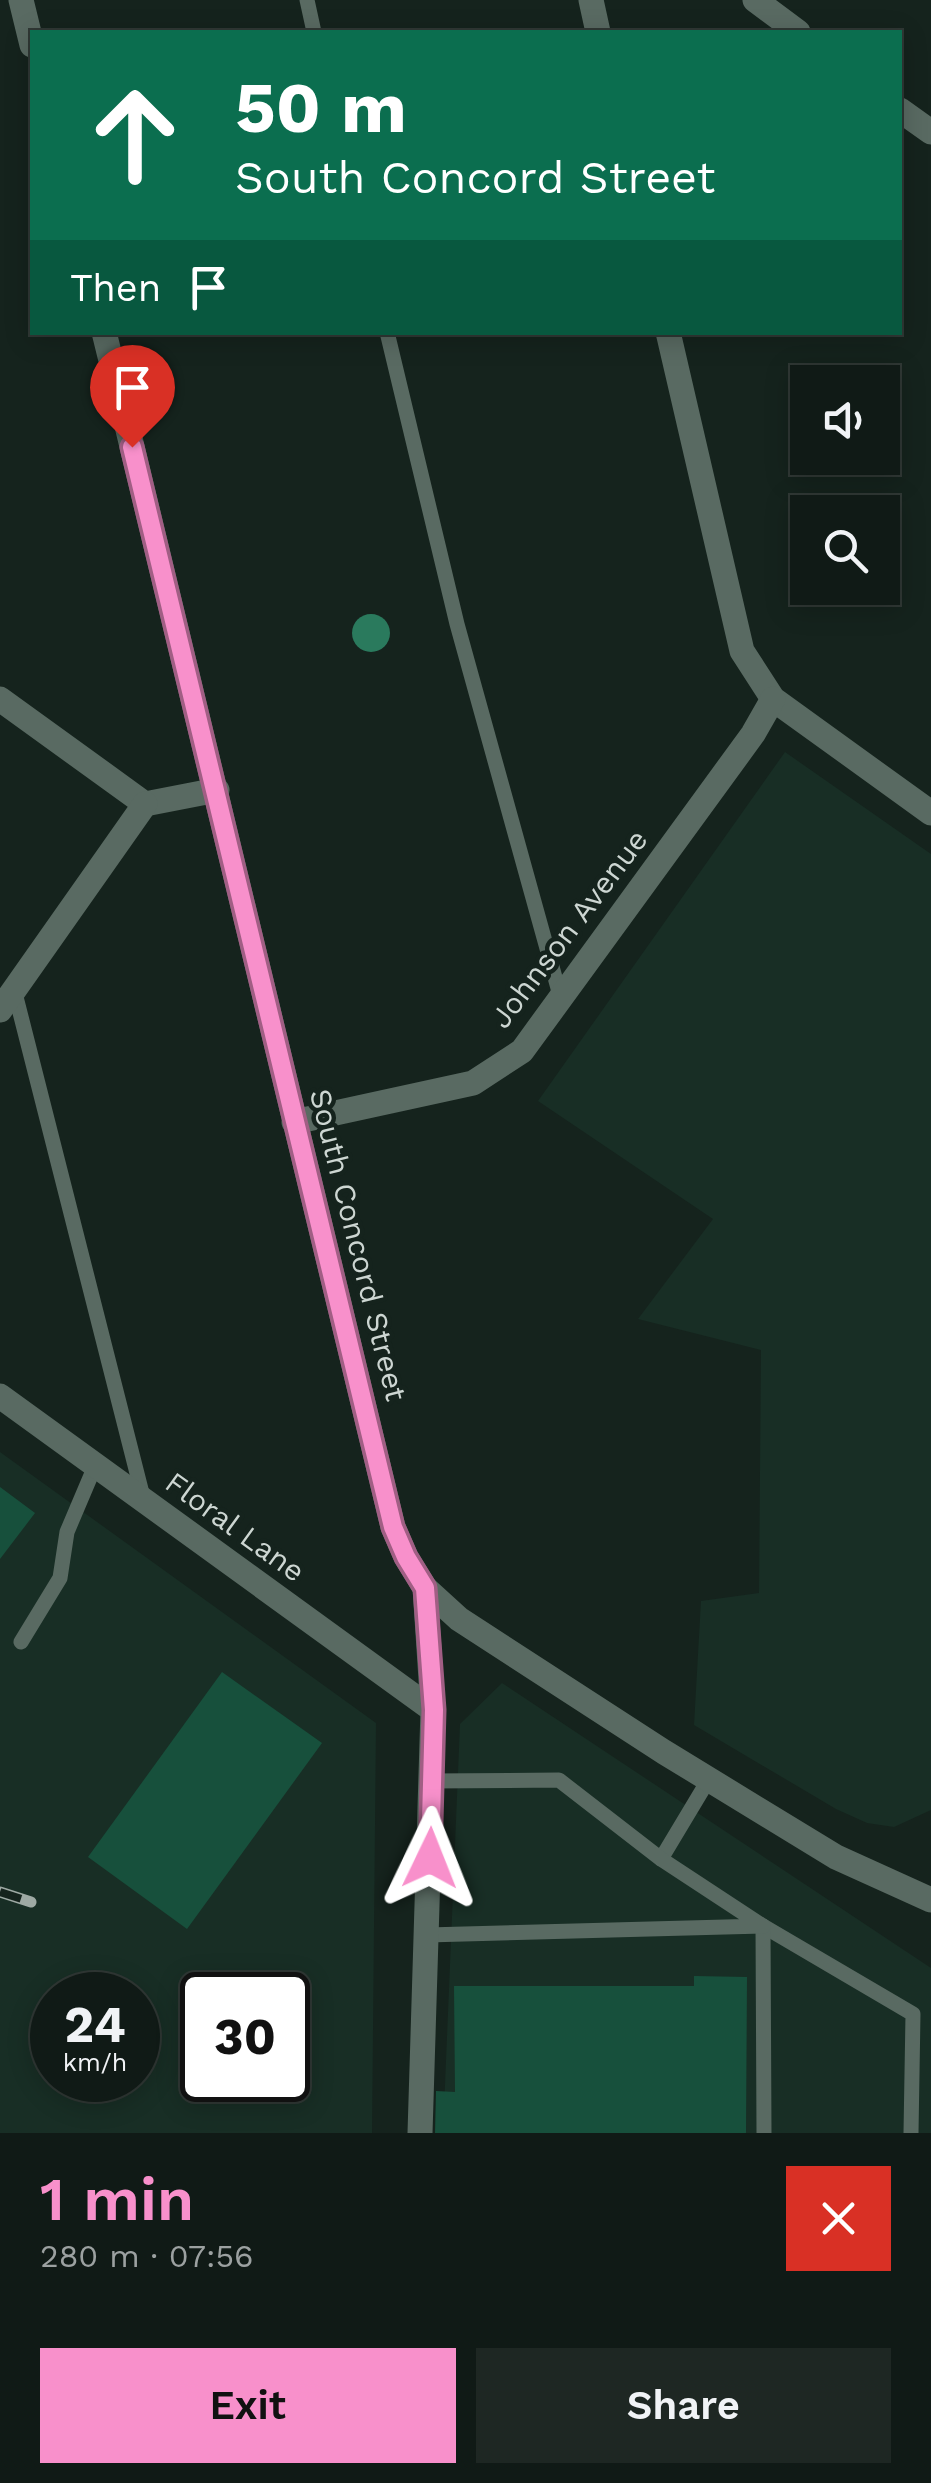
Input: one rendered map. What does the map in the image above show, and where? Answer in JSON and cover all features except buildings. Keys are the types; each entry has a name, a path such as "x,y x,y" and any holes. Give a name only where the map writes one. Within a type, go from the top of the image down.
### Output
{"street":[{"path":"22,0 30,36"},
{"path":"591,0 598,30"},
{"path":"754,0 795,30"},
{"path":"902,111 931,132"},
{"name":"South Concord Street","path":"105,335 393,1527 406,1557 425,1588 459,1619 836,1856 931,1900"},
{"path":"669,335 742,651 773,698 931,813"},
{"name":"Johnson Avenue","path":"294,1122 473,1083 522,1051 753,734 773,698"},
{"path":"0,699 145,804"},
{"path":"7,999 145,804 217,790"},
{"name":"Floral Lane","path":"0,1396 434,1710"},
{"path":"420,2133 434,1710 425,1588"}],"lane":[{"path":"306,0 314,30"},
{"path":"388,335 457,624 560,999"},
{"path":"7,999 144,1501"},
{"path":"21,1642 60,1578 67,1532 95,1466"},
{"path":"430,1781 558,1780 660,1859 763,1926 913,2014 911,2133"},
{"path":"660,1859 710,1780"},
{"path":"427,1934 763,1926"},
{"path":"763,1926 764,2133"}],"shaded area":[{"path":"371,614 384,620 390,633 384,646 371,652 358,646 352,633 358,620"},
{"path":"785,752 931,854 931,1810 894,1827 867,1823 836,1809 694,1725 701,1601 759,1593 761,1350 638,1319 713,1219 538,1101"},
{"path":"0,1452 376,1723 372,2133 0,2133"},
{"path":"502,1683 931,1968 931,2133 443,2133 460,1724"}],"railway":[{"path":"0,1892 31,1902"}],"route":[{"path":"132,447 393,1527 425,1588 434,1710 430,1858"}]}
